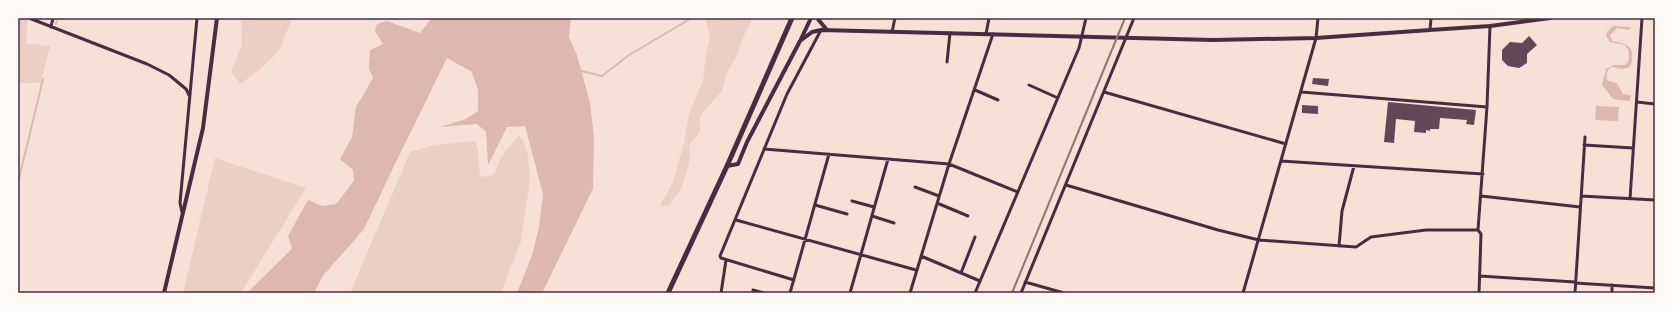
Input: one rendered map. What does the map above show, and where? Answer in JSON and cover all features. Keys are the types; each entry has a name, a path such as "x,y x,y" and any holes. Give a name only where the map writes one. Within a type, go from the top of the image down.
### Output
{"highway":[{"path":"668,293 727,166 792,18"}],"main road":[{"path":"164,293 202,128 217,18"},
{"path":"727,166 738,164 747,142 812,18"},
{"path":"817,18 827,30"},
{"path":"800,41 812,32 821,30 1213,40 1316,38 1490,26 1550,18"}],"street":[{"path":"29,18 147,64 169,75 186,89 189,95"},
{"path":"51,27 53,18"},
{"path":"183,213 180,203 197,18"},
{"path":"892,32 895,18"},
{"path":"986,34 990,18"},
{"path":"975,293 1079,48 1086,18"},
{"path":"1021,293 1134,18"},
{"path":"1243,293 1316,38 1318,18"},
{"path":"1430,30 1431,18"},
{"path":"1630,199 1642,18"},
{"path":"1479,293 1481,234 1478,230 1487,107 1490,26"},
{"path":"794,280 726,260 720,256 787,94 821,30"},
{"path":"947,62 950,33"},
{"path":"910,293 949,164 993,34"},
{"path":"1030,85 1058,98"},
{"path":"975,90 998,100"},
{"path":"1104,92 1286,144"},
{"path":"1301,92 1487,107"},
{"path":"1637,102 1655,104"},
{"path":"1575,293 1585,137"},
{"path":"1584,145 1633,148"},
{"path":"764,149 949,164 1018,192"},
{"path":"790,293 829,154"},
{"path":"850,293 888,159"},
{"path":"1281,161 1483,174"},
{"path":"1339,246 1342,211 1354,166"},
{"path":"1066,184 1218,230 1258,240 1356,247 1371,237 1399,235 1418,231 1478,230"},
{"path":"915,188 940,196"},
{"path":"1481,196 1580,207"},
{"path":"1581,196 1655,200"},
{"path":"852,201 874,207"},
{"path":"937,203 968,216"},
{"path":"815,206 847,214"},
{"path":"872,216 894,223"},
{"path":"736,220 916,270"},
{"path":"961,273 976,238"},
{"path":"921,256 980,281"},
{"path":"721,293 726,260"},
{"path":"1480,276 1655,288"},
{"path":"1025,282 1064,293"},
{"path":"1612,285 1612,293"},
{"path":"753,290 764,293"}],"shaded area":[{"path":"18,18 28,19 26,43 50,46 41,83 18,83"},
{"path":"241,18 292,19 279,50 262,68 240,84 231,71 242,45"},
{"path":"571,18 569,37 577,55 590,103 594,136 593,189 542,293 517,293 532,255 539,227 543,194 525,126 507,127 488,165 486,132 477,124 440,127 466,119 478,111 478,90 472,72 447,58 364,229 322,277 314,293 247,293 292,249 288,236 308,200 322,206 336,204 354,181 353,170 340,159 352,137 356,107 373,78 369,68 370,50 383,44 375,31 377,24 387,21 420,33 431,19"},
{"path":"705,18 753,18 745,33 735,59 727,72 722,91 700,116 700,132 690,144 689,163 681,189 670,205 660,206 673,182 684,143 689,114 703,80 706,54 710,37"},
{"path":"1613,26 1631,27 1629,30 1617,28 1610,35 1612,41 1627,45 1632,51 1632,61 1630,67 1623,69 1611,67 1607,75 1608,81 1617,83 1623,94 1631,95 1630,101 1613,99 1602,85 1606,69 1613,65 1625,65 1629,58 1629,53 1625,45 1610,42 1606,36 1607,32"},
{"path":"1596,106 1619,107 1618,121 1595,120"},
{"path":"519,135 524,142 528,156 530,180 521,241 501,293 350,293 410,152 434,145 475,141 478,150 480,177 494,175 501,157"},
{"path":"215,158 306,188 241,293 183,293"}],"building":[{"path":"1529,36 1537,45 1527,54 1527,63 1519,68 1508,66 1502,60 1502,50 1510,42 1522,43"},
{"path":"1313,78 1329,79 1328,86 1312,84"},
{"path":"1388,102 1476,110 1474,125 1466,124 1467,120 1440,118 1439,129 1430,129 1430,131 1426,130 1426,133 1414,132 1415,121 1396,119 1394,143 1384,142"},
{"path":"1302,105 1318,106 1318,114 1302,113"}],"waterway":[{"path":"56,24 57,18"},
{"path":"581,71 602,76 629,55 690,19"},
{"path":"18,183 43,79"}],"railway":[{"path":"1012,293 1125,18"}]}
